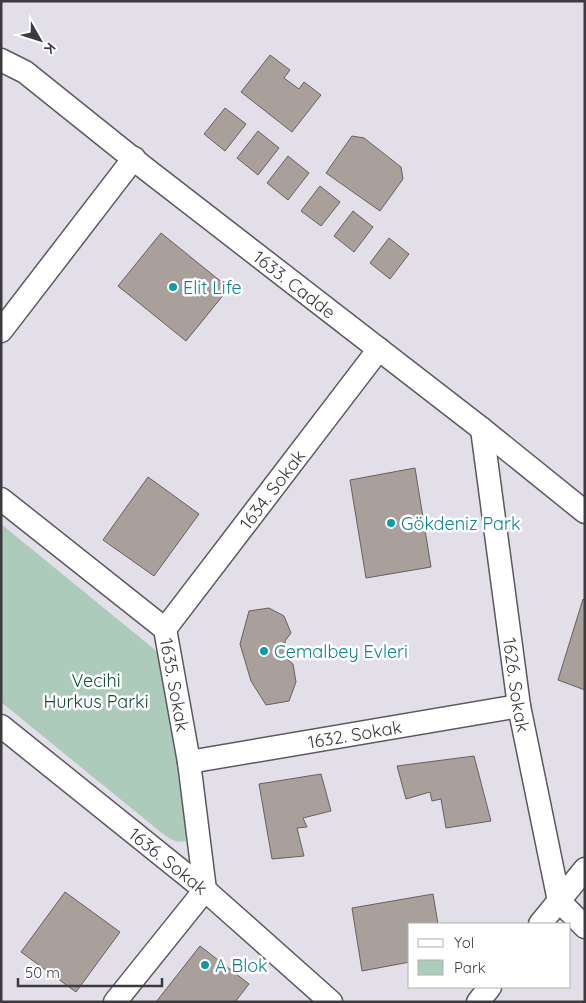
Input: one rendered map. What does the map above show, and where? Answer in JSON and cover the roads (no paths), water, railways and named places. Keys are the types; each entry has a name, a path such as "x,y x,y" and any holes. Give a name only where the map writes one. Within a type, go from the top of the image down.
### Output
{"street":[{"name":"1633. Cadde","path":"1,60 25,72 482,429 585,512"},
{"path":"1,331 134,158"},
{"name":"1634. Sokak","path":"166,629 379,349"},
{"name":"1626. Sokak","path":"482,429 519,706 559,901"},
{"name":"1635. Sokak","path":"1,499 166,629 189,762 205,890"},
{"name":"1632. Sokak","path":"189,762 519,706"},
{"name":"1636. Sokak","path":"1,726 205,890 331,1002"},
{"path":"541,923 585,869"},
{"path":"115,1002 205,890"},
{"path":"559,901 585,927"},
{"path":"478,1002 489,988"}],"place":[{"name":"Elit Life","path":"173,287"},
{"name":"Gökdeniz Park","path":"391,523"},
{"name":"Cemalbey Evleri","path":"264,651"},
{"name":"A Blok","path":"205,965"}],"park label":[{"name":"Vecihi Hurkus Parki","path":"96,690"}]}
